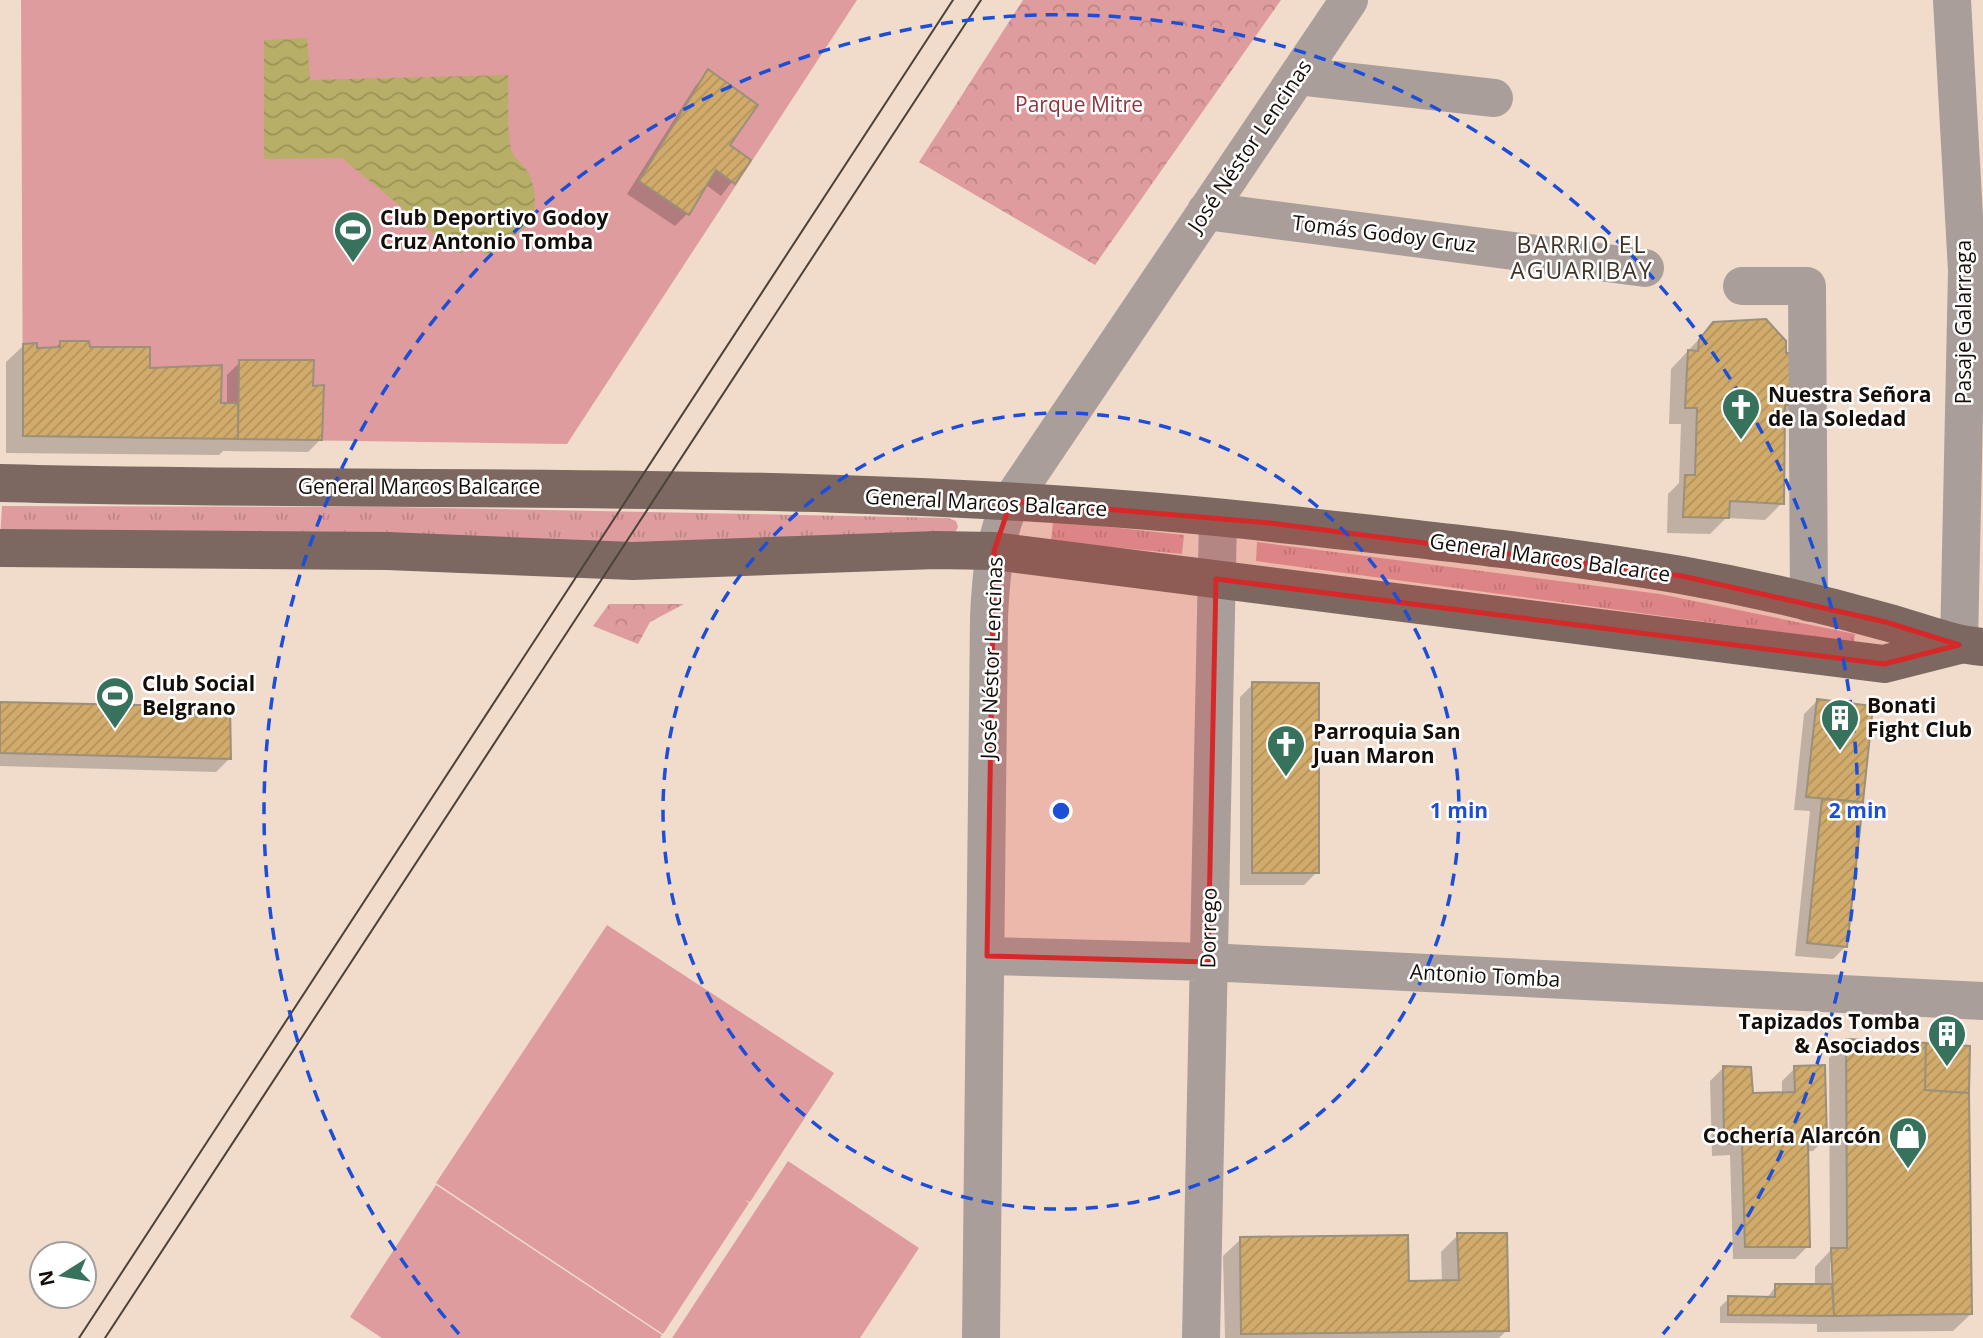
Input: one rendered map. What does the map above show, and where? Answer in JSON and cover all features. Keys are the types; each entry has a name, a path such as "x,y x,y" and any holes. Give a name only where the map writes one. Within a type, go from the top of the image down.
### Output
{"main road":[{"name":"General Marcos Balcarce","path":"0,483 388,489 559,487 1011,501 1218,518 1520,553 1682,576 1809,603 1971,646"},
{"path":"0,548 387,551 620,561 699,561 936,550 994,551 1884,664 1971,646"}],"street":[{"name":"José Néstor Lencinas","path":"981,1338 989,617 994,551 1011,501 1349,0"},
{"name":"Pasaje Galarraga","path":"1952,0 1966,271 1971,646"},
{"path":"1298,76 1494,98"},
{"name":"Tomás Godoy Cruz","path":"1206,211 1645,268"},
{"path":"1741,286 1807,286 1809,603"},
{"name":"Dorrego","path":"1201,1338 1218,518"},
{"name":"Antonio Tomba","path":"986,956 1208,962 1983,1001"}],"highlighted area":[{"path":"1011,501 1270,523 1682,576 1886,622 1959,645 1884,664 1216,579 1208,962 987,956 994,551"}],"green space":[{"name":"Club Deportivo Godoy Cruz Antonio Tomba","path":"21,0 857,0 567,444 23,436"},
{"name":"Parque Mitre","path":"1023,0 1281,0 1095,265 919,162"},
{"path":"2,506 390,507 948,518 956,521 958,527 955,533 787,543 0,538"},
{"path":"1053,521 1184,535 1182,554 1051,541"},
{"path":"1257,542 1660,594 1855,634 1854,642 1256,561"},
{"path":"609,604 684,604 650,622 638,644 593,626"},
{"path":"607,925 834,1073 750,1202 745,1200 749,1203 663,1334 436,1183"},
{"path":"788,1161 919,1248 860,1338 672,1338"},
{"path":"436,1185 662,1335 660,1338 382,1338 350,1317"}],"water":[{"path":"307,38 310,80 508,75 510,144 513,154 531,178 535,198 531,218 526,226 509,237 510,246 485,255 482,249 457,253 342,158 264,159 264,40"}],"building":[{"path":"708,69 758,105 730,145 751,160 735,184 716,170 689,215 639,181"},
{"name":"Nuestra Señora de la Soledad","path":"1766,319 1786,341 1786,353 1796,353 1795,406 1785,405 1784,504 1730,501 1729,518 1683,517 1685,475 1695,475 1697,408 1685,408 1688,350 1698,351 1699,340 1713,322"},
{"path":"60,341 89,341 90,347 150,347 150,368 222,365 221,403 238,403 238,439 23,436 23,344 37,343 37,348 60,347"},
{"path":"239,360 314,360 313,386 324,385 322,440 238,439"},
{"name":"Parroquia San Juan Maron","path":"1252,682 1319,683 1319,873 1252,873"},
{"name":"Bonati Fight Club","path":"1817,699 1873,706 1863,802 1806,797"},
{"name":"Club Social Belgrano","path":"0,702 230,707 231,759 0,753"},
{"path":"1822,799 1863,802 1847,947 1807,943"},
{"name":"Cochería Alarcón","path":"1846,1039 1926,1043 1925,1090 1969,1093 1972,1314 1834,1316 1831,1248 1847,1248"},
{"name":"Tapizados Tomba & Asociados","path":"1926,1043 1970,1046 1969,1093 1925,1090"},
{"path":"1825,1065 1827,1139 1808,1139 1810,1247 1745,1247 1742,1143 1724,1144 1723,1066 1751,1067 1753,1093 1795,1092 1794,1066"},
{"path":"1457,1233 1507,1233 1509,1331 1241,1334 1240,1237 1408,1235 1409,1281 1459,1280"},
{"path":"1775,1284 1832,1284 1834,1316 1728,1315 1728,1296 1775,1297"}],"tram line":[{"path":"79,1338 953,0"},
{"path":"105,1338 981,0"}],"place":[{"name":"Club Deportivo Godoy Cruz Antonio Tomba","path":"353,264"},
{"name":"Nuestra Señora de la Soledad","path":"1741,441"},
{"name":"Club Social Belgrano","path":"115,730"},
{"name":"Bonati Fight Club","path":"1840,752"},
{"name":"Parroquia San Juan Maron","path":"1286,778"},
{"name":"Tapizados Tomba & Asociados","path":"1947,1068"},
{"name":"Cochería Alarcón","path":"1908,1170"}],"district":[{"name":"BARRIO EL AGUARIBAY","path":"1582,258"}]}
